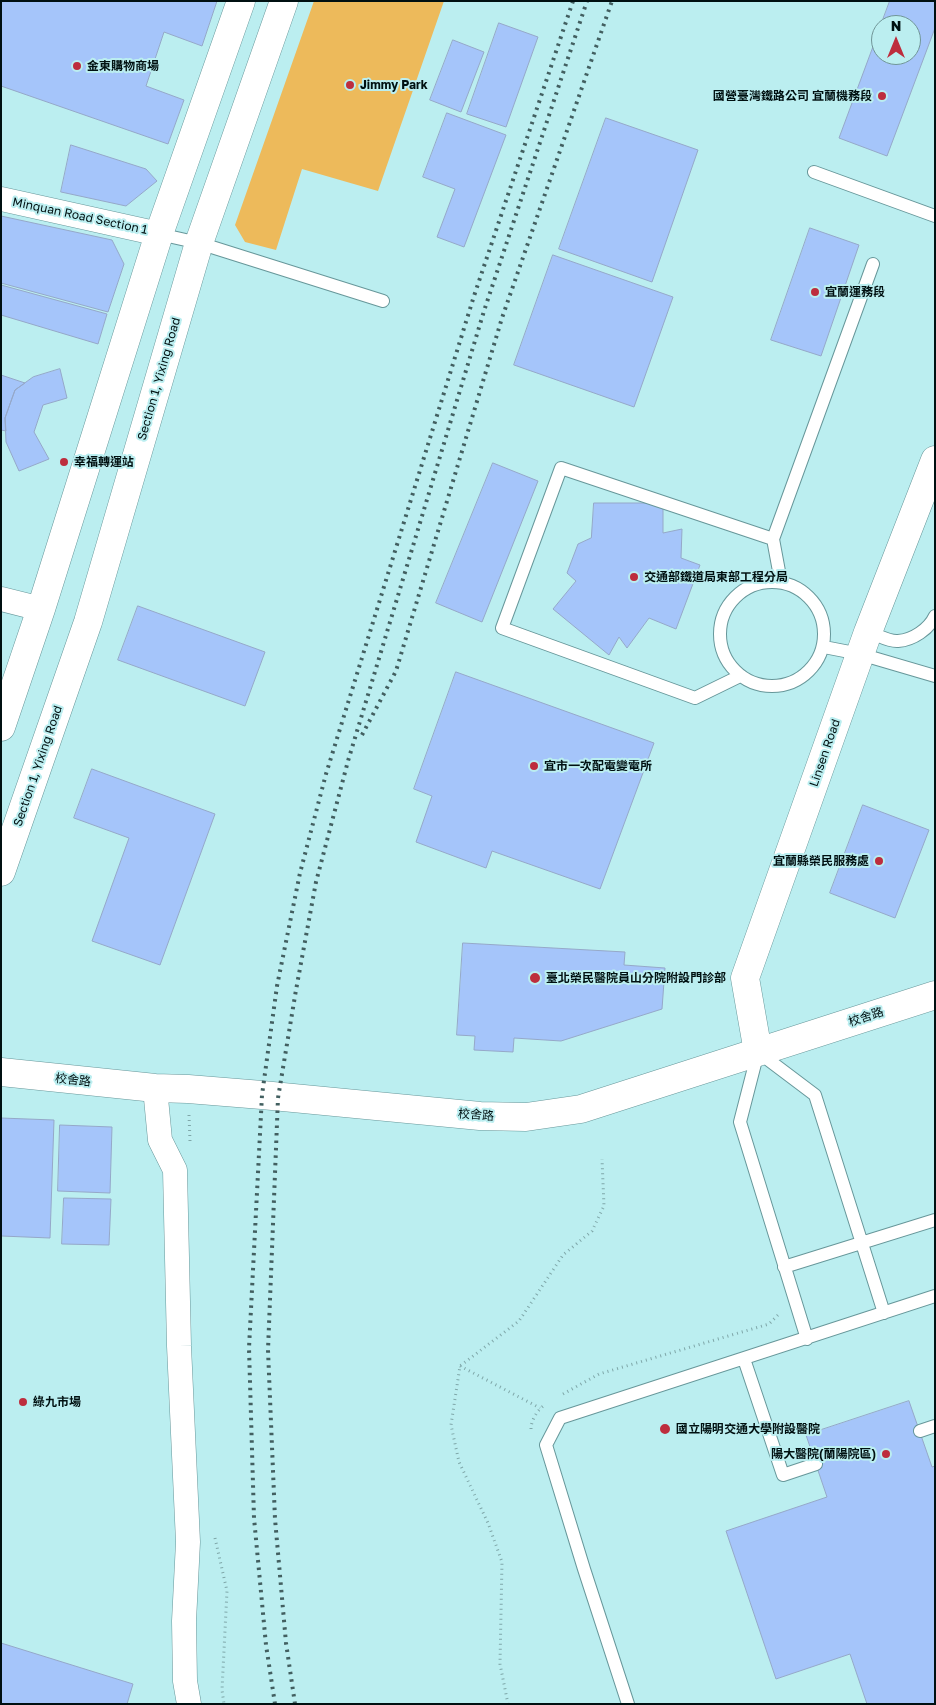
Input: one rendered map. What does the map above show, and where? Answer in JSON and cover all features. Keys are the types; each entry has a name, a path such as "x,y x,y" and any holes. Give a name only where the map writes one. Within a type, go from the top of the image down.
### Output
{"street":[{"path":"1,727 41,609 159,234 241,1"},
{"name":"Section 1, Yixing Road","path":"1,872 88,622 199,243 284,1"},
{"name":"Minquan Road Section 1","path":"1,199 159,234"},
{"name":"Linsen Road","path":"758,1052 745,978 864,643 934,465"},
{"path":"1,599 41,609"},
{"name":"校舍路","path":"1,1072 155,1088 234,1093 480,1116 526,1117 581,1109 935,995"},
{"path":"155,1088 160,1140 175,1170 188,1542 184,1621 185,1681 189,1704"}],"lane":[{"path":"814,172 935,216"},
{"path":"159,234 199,243 384,301"},
{"path":"781,582 772,539 872,264"},
{"path":"740,676 695,698 502,628 560,468 772,539"},
{"path":"763,582 781,582 797,588 811,598 821,613 825,630 824,647 817,662 805,675 790,684 773,686 756,684 740,676 729,663 722,648 720,630 724,614 733,599 747,588 763,582"},
{"path":"824,647 897,641 918,635 932,624 935,616"},
{"path":"864,643 935,676"},
{"path":"807,1339 740,1122 758,1052 815,1096 884,1313"},
{"path":"784,1267 935,1220"},
{"path":"628,1704 546,1445 560,1418 935,1296"},
{"path":"744,1359 783,1475 816,1464"},
{"path":"920,1431 935,1426"}],"path":[{"path":"508,1704 500,1664 502,1562 488,1523 458,1462 451,1425 460,1366 519,1322 563,1255 592,1231 604,1206 602,1159"},
{"path":"556,1398 599,1374 769,1324 794,1298"},
{"path":"460,1366 540,1408"},
{"path":"531,1433 531,1424 540,1408 548,1403"}],"shaded area":[{"name":"Jimmy Park","path":"314,1 444,1 378,191 302,169 276,250 245,242 235,225"}],"building":[{"name":"金東購物商場","path":"1,1 217,1 202,46 164,32 146,86 184,100 168,144 1,86"},
{"name":"國營臺灣鐵路公司 宜蘭機務段","path":"890,1 935,1 935,28 887,156 839,138 871,52 871,65 921,65 921,15 885,15"},
{"path":"499,23 538,37 506,127 467,114"},
{"path":"453,40 484,52 461,112 430,100"},
{"path":"447,113 506,135 464,247 437,237 455,189 423,177"},
{"path":"606,118 698,150 652,282 559,249"},
{"path":"71,145 146,169 157,181 126,206 61,192"},
{"path":"1,216 112,240 124,264 108,312 1,283"},
{"name":"宜蘭運務段","path":"810,228 859,245 821,356 771,340"},
{"path":"553,255 673,297 634,407 514,365"},
{"path":"1,285 107,314 98,344 1,315"},
{"path":"60,369 67,398 43,405 34,432 49,459 19,471 6,442 5,418 15,390 33,377"},
{"path":"1,375 25,383 15,390 5,418 6,431 1,430"},
{"path":"493,463 538,481 482,622 436,603"},
{"name":"交通部鐵道局東部工程分局","path":"594,503 663,503 663,533 682,529 681,558 700,565 676,629 649,618 627,648 619,637 609,655 553,609 576,581 567,573 578,544 591,538"},
{"path":"138,606 265,652 245,706 118,660"},
{"name":"宜市一次配電變電所","path":"456,672 654,743 600,889 492,851 486,868 416,842 432,796 414,789"},
{"path":"92,769 215,814 160,965 92,941 129,838 74,818"},
{"name":"宜蘭縣榮民服務處","path":"863,805 929,830 895,918 830,893"},
{"path":"463,943 625,952 624,965 665,968 662,1009 561,1041 514,1038 513,1052 474,1050 475,1036 457,1035"},
{"path":"1,1118 54,1120 50,1238 1,1236"},
{"path":"60,1125 112,1127 110,1193 58,1191"},
{"path":"64,1198 111,1199 109,1245 62,1244"},
{"path":"909,1401 932,1467 935,1466 935,1704 867,1704 850,1654 776,1679 726,1531 827,1497 806,1435"},
{"path":"1,1643 133,1684 127,1704 1,1704"}],"railway":[{"path":"275,1704 266,1645 254,1518 249,1348 262,1095 277,986 300,873 326,774 474,296 573,1"},
{"path":"295,1704 286,1643 275,1519 268,1350 278,1098 296,990 316,882 348,761 484,311 587,1"},
{"path":"362,735 396,671 502,318 612,1"}],"place":[{"name":"金東購物商場","path":"77,66"},
{"name":"Jimmy Park","path":"350,85"},
{"name":"國營臺灣鐵路公司 宜蘭機務段","path":"882,96"},
{"name":"宜蘭運務段","path":"815,292"},
{"name":"幸福轉運站","path":"64,462"},
{"name":"交通部鐵道局東部工程分局","path":"634,577"},
{"name":"宜市一次配電變電所","path":"534,766"},
{"name":"宜蘭縣榮民服務處","path":"879,861"},
{"name":"臺北榮民醫院員山分院附設門診部","path":"535,978"},
{"name":"綠九市場","path":"23,1402"},
{"name":"國立陽明交通大學附設醫院","path":"665,1429"},
{"name":"陽大醫院(蘭陽院區)","path":"886,1454"}]}
